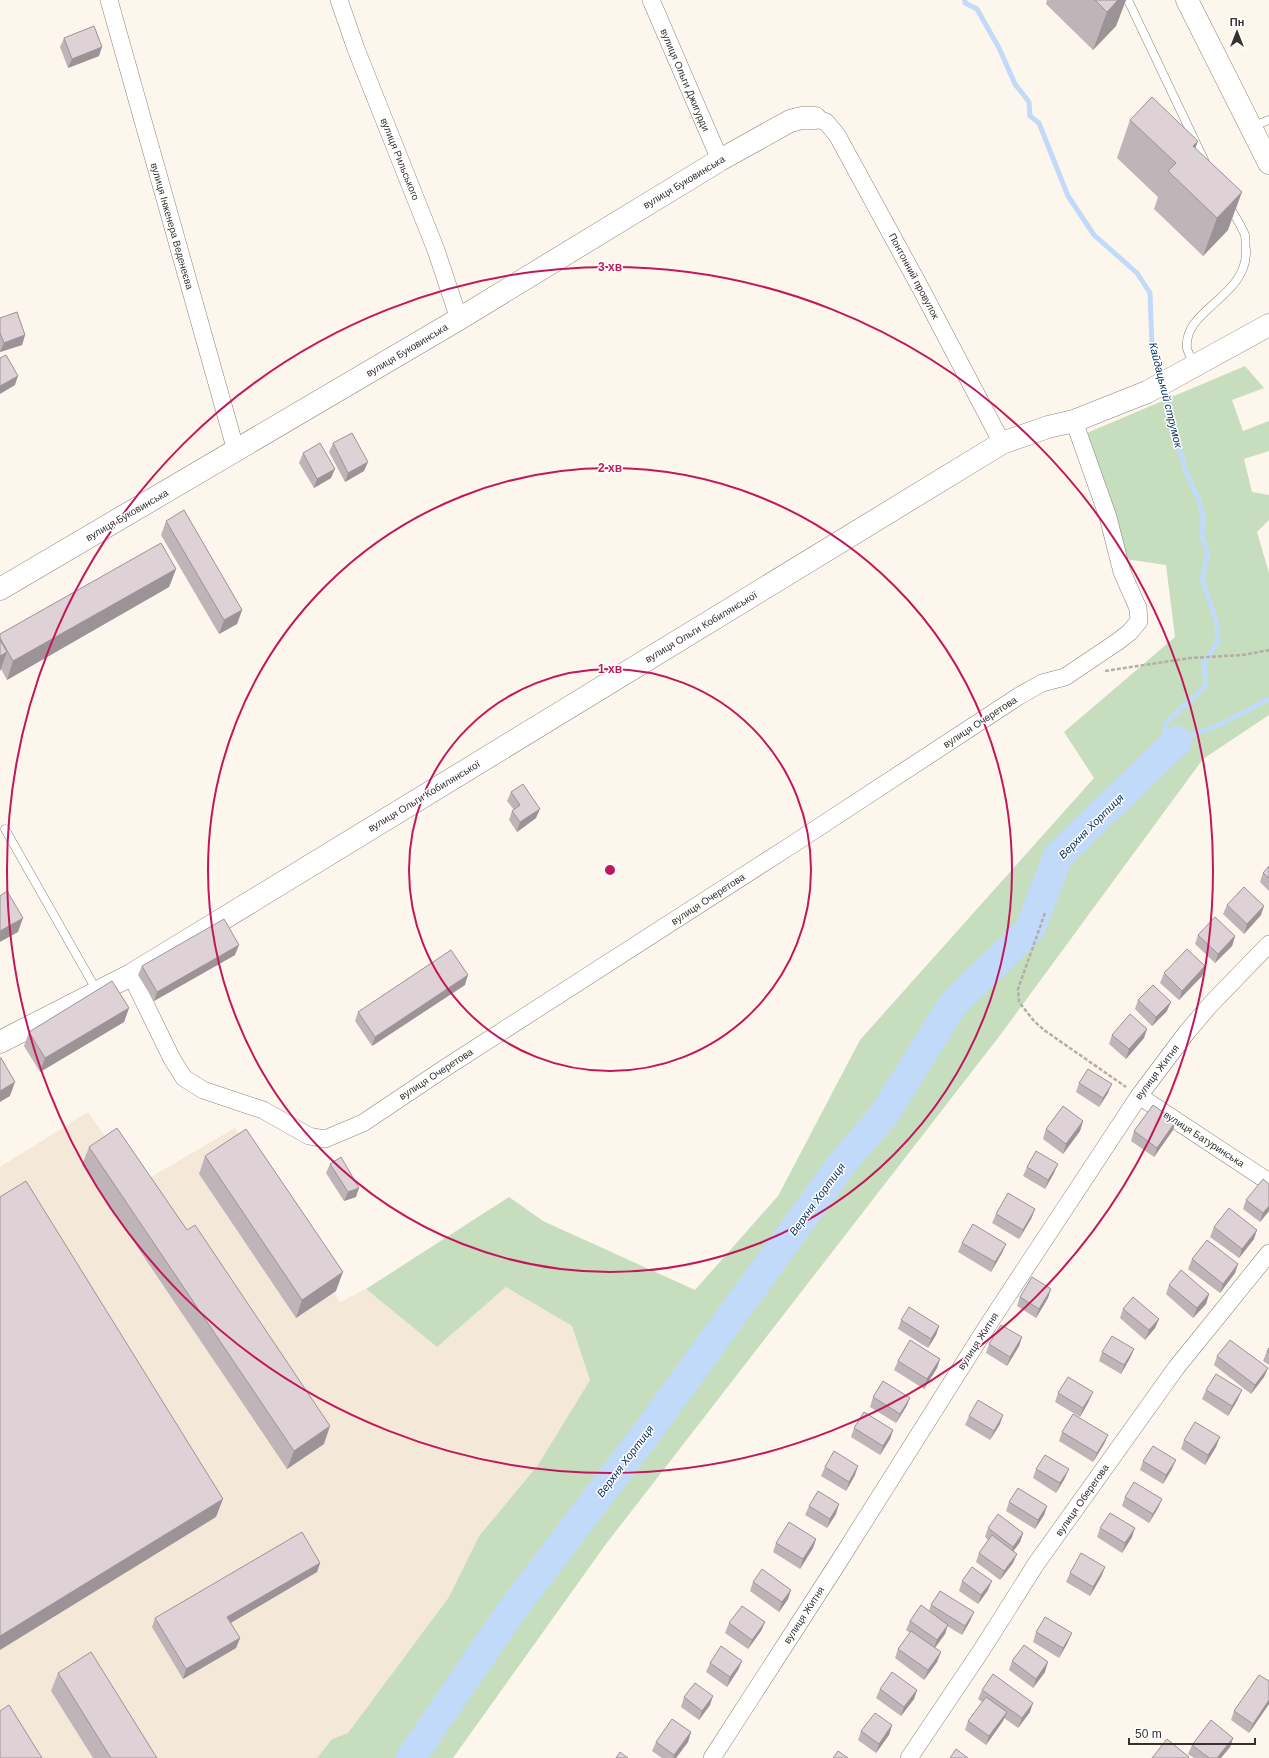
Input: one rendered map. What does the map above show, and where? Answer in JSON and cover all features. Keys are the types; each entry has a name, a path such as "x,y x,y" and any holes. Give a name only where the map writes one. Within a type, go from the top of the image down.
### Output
{"street":[{"name":"вулиця Інженера Веденеєва","path":"109,0 236,451"},
{"name":"вулиця Рильського","path":"339,0 356,49 436,250 459,319"},
{"name":"вулиця Ольги Джигурди","path":"651,0 720,160"},
{"path":"1187,0 1260,124 1269,164"},
{"name":"вулиця Буковинська","path":"1,584 236,451 459,319 720,160 790,121 802,118 814,118"},
{"name":"Понтонний провулок","path":"814,118 826,122 837,135 921,288 1002,443"},
{"name":"вулиця Ольги Кобилянської","path":"0,1042 131,975 1002,443 1041,429 1074,421 1147,392 1269,325"},
{"name":"вулиця Очеретова","path":"131,975 172,1060 184,1078 203,1090 262,1110 309,1136 318,1139 325,1139 335,1136 362,1123 1019,696 1042,683 1065,676 1117,642 1135,627 1139,621 1138,608 1122,572 1108,517 1074,421"},
{"name":"вулиця Житня","path":"712,1758 832,1573 988,1325 1139,1096 1187,1032 1210,1005 1269,944"},
{"name":"вулиця Батуринська","path":"1139,1096 1269,1182"},
{"name":"вулиця Оберегова","path":"910,1758 981,1651 1036,1564 1176,1368 1269,1253"}],"lane":[{"path":"1128,0 1211,173"},
{"path":"1188,370 1188,340 1194,324 1225,294 1244,269 1246,256 1245,236 1225,199"},
{"path":"4,829 98,992"}],"path":[{"path":"1104,671 1190,658 1232,655 1269,650"},
{"path":"1045,913 1018,989 1019,1002 1034,1022 1044,1030 1139,1096"}],"shaded area":[{"path":"88,1112 139,1184 235,1128 340,1302 366,1289 437,1347 506,1287 572,1326 590,1380 538,1465 479,1536 449,1597 348,1733 332,1739 317,1758 0,1758 0,1167"}],"green space":[{"path":"1245,366 1264,388 1232,400 1243,431 1269,421 1269,451 1244,459 1252,492 1269,495 1269,520 1257,532 1269,573 1269,715 1203,759 1001,1034 606,1544 453,1758 317,1758 332,1739 348,1733 449,1597 479,1536 538,1465 590,1380 572,1326 506,1287 437,1347 366,1289 509,1197 543,1221 695,1290 778,1196 860,1040 1094,778 1064,732 1175,637 1166,565 1125,559 1082,435"}],"building":[{"path":"1095,0 1118,0 1107,12"},
{"path":"94,26 102,47 72,59 64,38"},
{"path":"1152,97 1198,141 1193,146 1242,192 1217,218 1168,171 1176,163 1130,120"},
{"path":"17,312 25,335 4,343 0,333 0,318"},
{"path":"6,355 18,376 0,386 0,358"},
{"path":"352,433 368,462 348,473 333,443"},
{"path":"320,443 335,469 317,479 303,453"},
{"path":"184,510 242,610 224,620 166,521"},
{"path":"161,543 176,569 13,661 0,638 0,634"},
{"path":"0,640 7,652 0,656"},
{"path":"523,784 540,809 520,822 512,811 520,805 511,792"},
{"path":"1269,866 1269,878 1263,873"},
{"path":"1244,887 1264,906 1247,924 1227,905"},
{"path":"7,891 23,918 0,931 0,896"},
{"path":"1215,917 1235,936 1218,954 1198,935"},
{"path":"224,919 239,945 157,992 142,966"},
{"path":"1187,949 1205,966 1182,991 1164,973"},
{"path":"451,950 468,975 375,1037 358,1012"},
{"path":"112,981 129,1008 45,1058 29,1032"},
{"path":"1153,985 1171,1002 1156,1017 1138,1000"},
{"path":"1130,1014 1147,1029 1129,1049 1112,1035"},
{"path":"0,1058 15,1082 0,1091"},
{"path":"1088,1069 1112,1084 1103,1098 1079,1083"},
{"path":"1153,1105 1176,1121 1157,1148 1134,1131"},
{"path":"1063,1106 1083,1121 1066,1144 1046,1129"},
{"path":"117,1128 187,1230 195,1225 330,1426 294,1451 89,1147"},
{"path":"246,1129 343,1272 302,1300 205,1156"},
{"path":"1036,1151 1058,1164 1048,1180 1027,1167"},
{"path":"341,1157 359,1188 348,1192 330,1164"},
{"path":"1263,1179 1269,1184 1269,1206 1263,1213 1246,1200"},
{"path":"26,1181 223,1499 0,1636 0,1197"},
{"path":"1008,1193 1035,1209 1023,1230 996,1214"},
{"path":"1229,1208 1257,1230 1242,1249 1214,1227"},
{"path":"973,1224 1006,1244 995,1262 962,1243"},
{"path":"1207,1240 1238,1264 1223,1284 1192,1259"},
{"path":"1181,1270 1209,1294 1197,1308 1169,1285"},
{"path":"1032,1277 1051,1289 1039,1309 1020,1297"},
{"path":"1133,1297 1159,1319 1149,1330 1123,1309"},
{"path":"909,1307 939,1326 931,1339 901,1320"},
{"path":"1001,1325 1022,1337 1010,1357 989,1344"},
{"path":"1112,1336 1134,1349 1124,1365 1102,1352"},
{"path":"910,1340 940,1359 927,1379 898,1361"},
{"path":"1230,1340 1268,1368 1255,1385 1217,1356"},
{"path":"1216,1374 1242,1390 1232,1406 1206,1390"},
{"path":"1068,1377 1093,1392 1083,1408 1058,1393"},
{"path":"883,1381 910,1398 900,1414 873,1397"},
{"path":"978,1400 1003,1415 994,1431 969,1416"},
{"path":"864,1412 893,1430 883,1446 854,1428"},
{"path":"1073,1414 1108,1435 1097,1453 1062,1432"},
{"path":"1195,1422 1220,1437 1208,1455 1184,1440"},
{"path":"1153,1446 1176,1460 1166,1475 1143,1461"},
{"path":"834,1451 858,1466 849,1482 825,1467"},
{"path":"1045,1455 1069,1469 1060,1483 1036,1469"},
{"path":"1134,1482 1162,1499 1153,1514 1125,1497"},
{"path":"1018,1488 1047,1506 1038,1520 1009,1502"},
{"path":"818,1491 839,1504 830,1519 809,1506"},
{"path":"1110,1513 1135,1528 1125,1543 1100,1528"},
{"path":"998,1514 1023,1533 1013,1547 988,1528"},
{"path":"789,1522 816,1539 803,1559 776,1543"},
{"path":"302,1532 320,1563 227,1617 240,1638 186,1669 155,1618"},
{"path":"992,1535 1017,1554 1004,1571 979,1553"},
{"path":"1081,1553 1105,1567 1093,1587 1070,1573"},
{"path":"972,1567 992,1581 981,1595 962,1581"},
{"path":"762,1569 791,1590 782,1602 753,1582"},
{"path":"940,1591 974,1612 965,1626 931,1605"},
{"path":"921,1605 948,1625 937,1640 910,1621"},
{"path":"742,1606 765,1622 752,1640 729,1623"},
{"path":"1045,1617 1072,1633 1063,1648 1036,1632"},
{"path":"911,1631 941,1652 928,1670 898,1649"},
{"path":"1024,1645 1048,1662 1036,1679 1012,1661"},
{"path":"721,1646 742,1661 730,1677 710,1663"},
{"path":"91,1652 157,1758 111,1758 58,1673"},
{"path":"892,1672 917,1690 904,1707 880,1689"},
{"path":"993,1674 1033,1703 1022,1718 982,1690"},
{"path":"1259,1675 1269,1681 1269,1700 1253,1724 1234,1711"},
{"path":"695,1683 713,1696 702,1711 684,1697"},
{"path":"986,1697 1007,1712 989,1736 968,1721"},
{"path":"9,1705 42,1758 0,1758 0,1711"},
{"path":"875,1713 892,1725 879,1744 861,1731"},
{"path":"672,1719 691,1732 674,1755 656,1742"},
{"path":"1211,1720 1233,1738 1217,1758 1209,1758 1192,1745"},
{"path":"1167,1739 1189,1757 1152,1758"},
{"path":"956,1749 968,1758 950,1758"},
{"path":"838,1751 848,1758 833,1758"},
{"path":"620,1752 628,1758 616,1758"}],"waterway":[{"name":"Кайдацький струмок","path":"965,0 965,3 977,9 999,48 1015,84 1029,102 1030,116 1039,123 1068,196 1094,235 1137,273 1150,293 1152,347 1161,380"},
{"name":"Кайдацький струмок","path":"1163,389 1186,472 1199,500 1203,516 1202,537 1208,553 1202,579 1217,624 1218,641 1204,663 1206,685 1166,723 1164,735 1168,749"},
{"name":"Верхня Хортиця","path":"1177,741 1221,724 1269,699"},
{"name":"Верхня Хортиця","path":"411,1758 509,1614 645,1435 844,1161 883,1116 953,1004 1030,929 1058,856 1177,741"}]}
